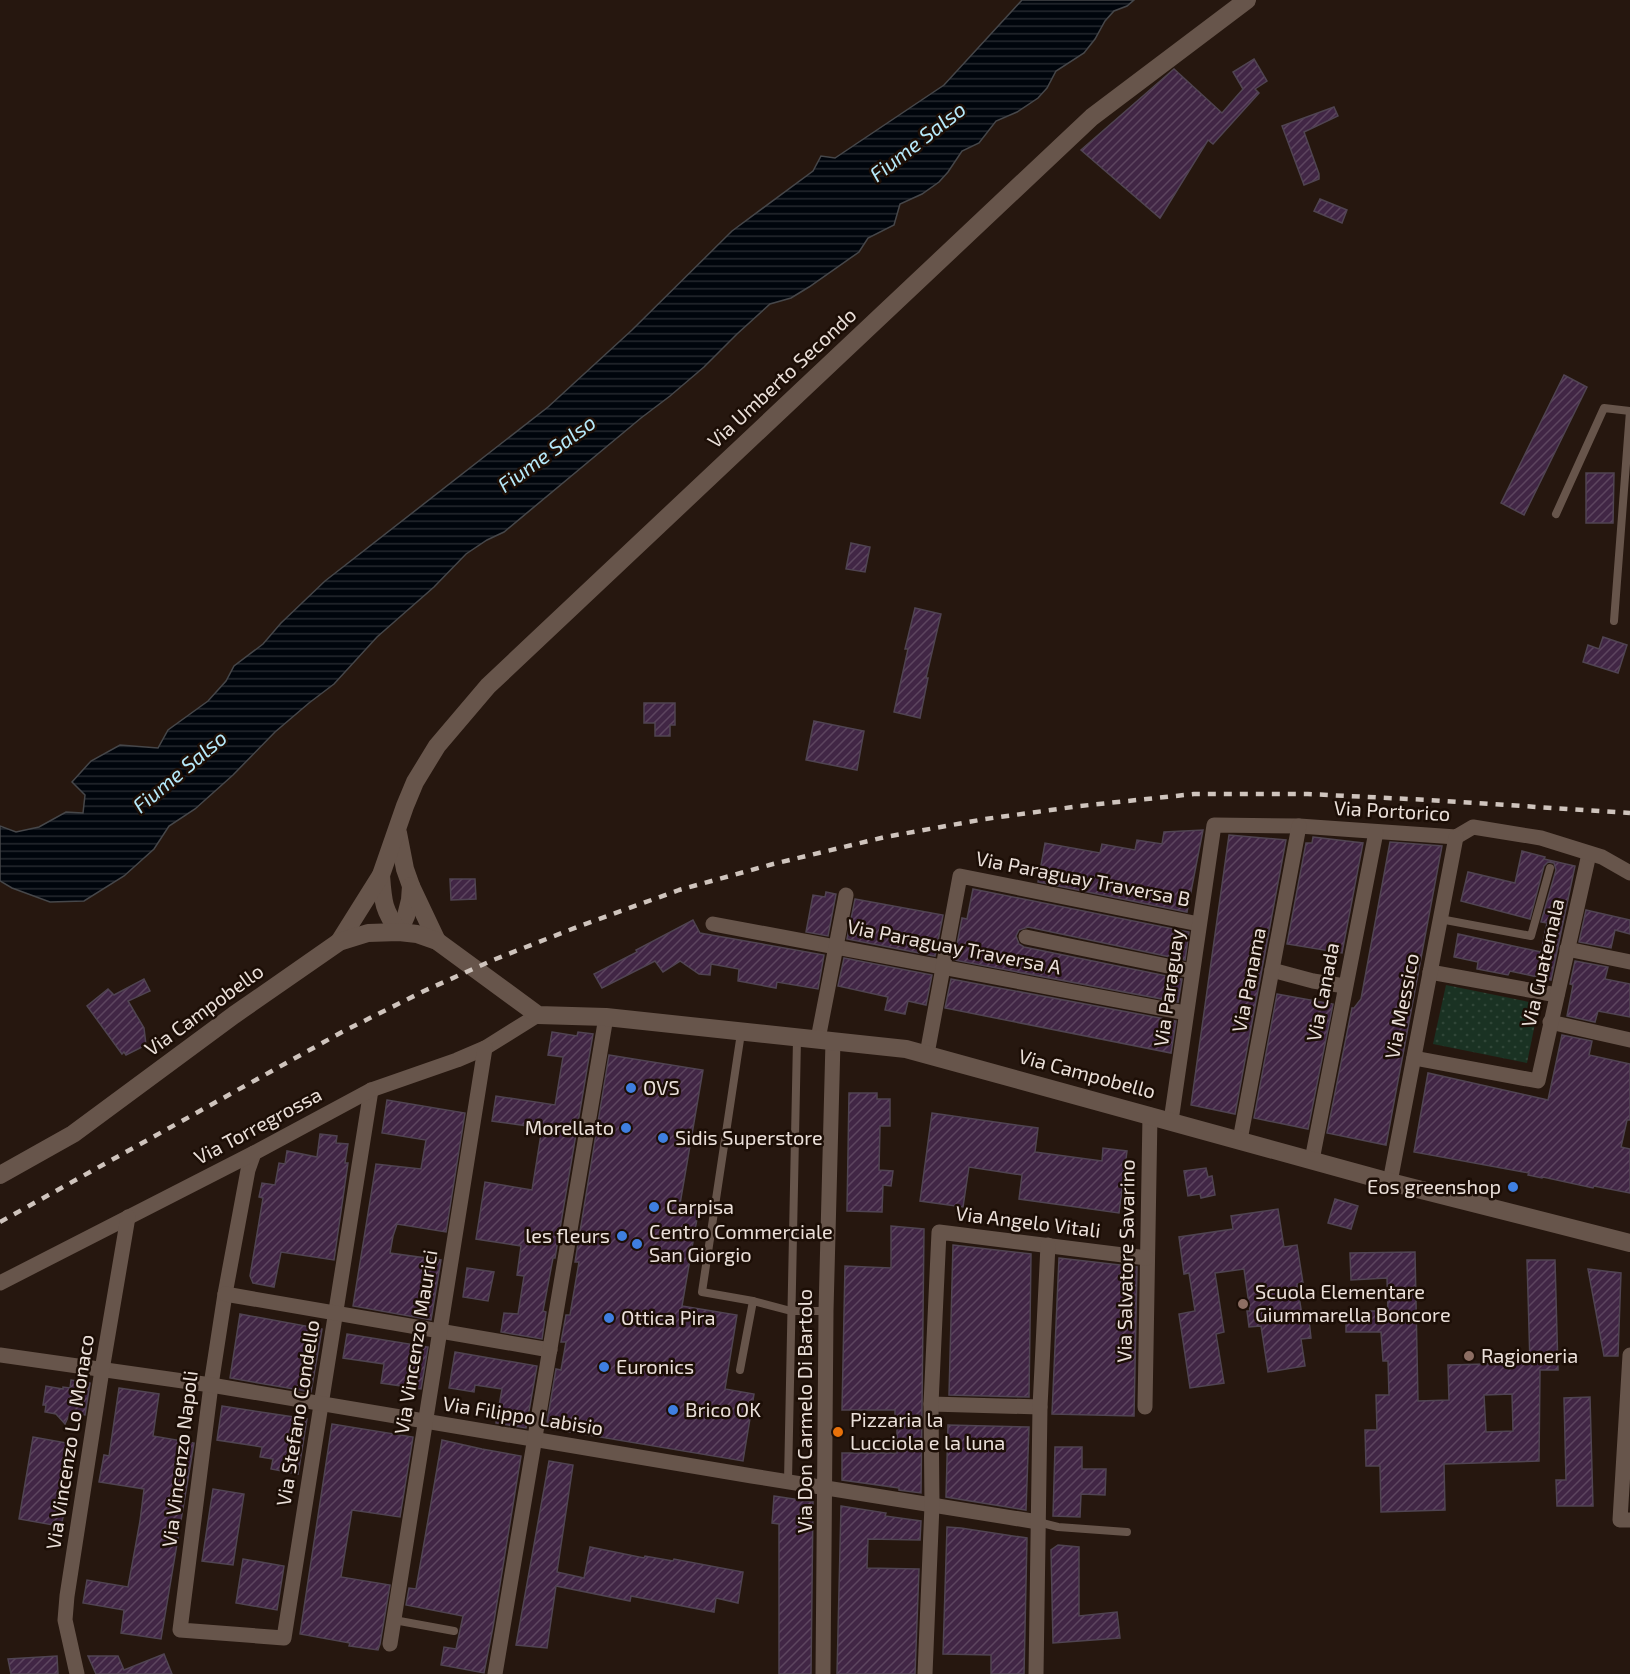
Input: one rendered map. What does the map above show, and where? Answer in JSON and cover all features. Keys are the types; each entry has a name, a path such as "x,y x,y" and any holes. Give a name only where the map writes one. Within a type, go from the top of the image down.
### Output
{"main road":[{"name":"Via Umberto Secondo","path":"381,875 415,782 437,746 488,686 1092,117 1247,0"},
{"path":"397,831 411,886 442,945 530,1010"},
{"path":"381,875 383,902 389,918 399,932"},
{"path":"339,942 381,875"},
{"path":"399,932 406,916 411,886"},
{"name":"Via Campobello","path":"0,1175 73,1134 234,1015 339,942 368,933 399,932 417,934 442,945"},
{"name":"Via Campobello","path":"530,1010 906,1049 1389,1182 1630,1243"}],"street":[{"name":"Via Portorico","path":"1214,825 1299,826 1456,837 1473,827 1541,838 1602,857 1630,873"},
{"name":"Via Paraguay","path":"1171,1121 1214,825"},
{"name":"Via Panama","path":"1240,1140 1299,826"},
{"name":"Via Canada","path":"1312,1160 1376,832"},
{"name":"Via Messico","path":"1389,1182 1456,837"},
{"name":"Via Guatemala","path":"1414,1058 1538,1081 1589,854"},
{"name":"Via Paraguay Traversa B","path":"927,1054 960,876 1199,924"},
{"name":"Via Don Carmelo Di Bartolo","path":"823,1674 826,1487 825,1040 836,946 846,895"},
{"name":"Via Paraguay Traversa A","path":"713,924 1186,1013"},
{"path":"1026,937 1192,971"},
{"path":"1567,949 1630,962"},
{"path":"1272,970 1313,981 1345,986"},
{"path":"1430,972 1557,995"},
{"name":"Via Torregrossa","path":"0,1283 254,1153 371,1090 485,1048 530,1010"},
{"path":"495,1674 606,1017"},
{"path":"1550,1022 1630,1040"},
{"name":"Via Vincenzo Maurici","path":"390,1644 485,1048"},
{"name":"Via Stefano Condello","path":"180,1630 284,1638 371,1090"},
{"name":"Via Salvatore Savarino","path":"1145,1407 1150,1115"},
{"name":"Via Vincenzo Napoli","path":"180,1630 225,1294 248,1170 254,1153"},
{"name":"Via Vincenzo Lo Monaco","path":"77,1674 65,1620 67,1596 128,1217"},
{"name":"Via Angelo Vitali","path":"931,1404 939,1232 1147,1257"},
{"path":"1036,1674 1040,1407 1048,1245"},
{"path":"225,1294 550,1350"},
{"name":"Via Filippo Labisio","path":"0,1355 211,1385 1038,1522"},
{"path":"1625,1520 1630,1355"},
{"path":"925,1674 932,1505 931,1404 1040,1407"}],"lane":[{"path":"1556,514 1604,408 1630,411 1614,621"},
{"path":"1440,919 1531,936 1550,868"},
{"path":"741,1031 702,1292 753,1301 791,1311 826,1311"},
{"path":"788,1481 797,1037"},
{"path":"740,1370 753,1301"},
{"path":"1038,1522 1058,1527 1127,1532"},
{"path":"394,1620 454,1631"}],"green space":[{"path":"1446,985 1539,1004 1527,1063 1433,1044"}],"water":[{"name":"Fiume Salso","path":"1022,0 1134,0 1127,6 1114,11 1084,53 1056,71 1047,88 1038,98 1017,112 996,121 979,143 962,151 939,182 922,194 900,204 894,225 868,238 859,252 809,287 791,298 770,304 670,396 504,532 466,554 434,587 377,637 334,684 275,732 233,775 195,809 169,826 154,849 124,876 84,901 50,902 12,888 0,881 0,826 16,832 39,827 66,812 83,813 85,795 72,782 91,761 120,745 158,748 168,730 208,701 226,681 234,666 263,644 281,623 325,581 548,407 632,330 732,231 813,171 821,156 835,158 944,85"}],"building":[{"path":"1254,59 1267,81 1255,89 1259,93 1213,144 1208,140 1160,218 1081,150 1174,69 1222,113 1243,89 1233,72"},
{"path":"1334,107 1338,116 1304,132 1319,179 1304,185 1282,126"},
{"path":"1320,199 1347,210 1342,223 1314,211"},
{"path":"1564,375 1587,387 1524,515 1501,503"},
{"path":"1586,473 1614,473 1613,523 1586,523"},
{"path":"851,543 870,547 865,572 846,569"},
{"path":"915,608 941,614 926,678 928,678 920,718 894,712"},
{"path":"1603,637 1627,645 1618,673 1583,662 1588,645 1599,649"},
{"path":"644,703 675,703 675,725 670,725 670,736 655,736 655,723 644,723"},
{"path":"814,721 864,731 857,770 806,760"},
{"path":"1203,830 1187,912 1038,882 1045,843 1100,853 1102,844 1135,850 1137,840 1162,844 1164,832"},
{"path":"1229,835 1286,840 1235,1114 1191,1105"},
{"path":"1313,837 1363,843 1342,953 1287,944 1306,843 1312,843"},
{"path":"1390,842 1442,846 1386,1145 1327,1133 1352,1008 1361,999"},
{"path":"1522,851 1575,866 1551,980 1510,971 1508,975 1477,969 1478,962 1454,957 1458,934 1541,952 1547,923 1541,922 1556,870 1554,863 1548,862 1544,866 1530,919 1461,901 1468,872 1515,883"},
{"path":"450,879 475,879 476,899 451,900"},
{"path":"973,889 1189,932 1185,960 1028,927 1019,930 1016,936 1019,944 1024,947 1182,979 1178,1002 954,960 962,918 967,919"},
{"path":"826,892 836,894 828,936 806,932 813,895 825,897"},
{"path":"855,899 943,915 935,956 847,939"},
{"path":"1586,910 1630,920 1630,934 1615,930 1611,948 1579,942"},
{"path":"693,920 700,933 824,955 818,989 777,982 776,988 738,981 739,969 711,964 710,975 699,974 680,961 663,972 655,961 602,988 594,974"},
{"path":"844,958 932,975 926,1005 908,1001 905,1014 885,1010 888,997 838,986"},
{"path":"1575,961 1608,967 1605,979 1630,984 1630,1017 1598,1011 1595,1022 1567,1016"},
{"path":"144,979 150,991 128,1001 144,1028 146,1045 126,1055 124,1052 122,1054 87,1006 108,989 114,995"},
{"path":"951,979 1176,1021 1171,1053 945,1008"},
{"path":"1277,994 1333,1004 1308,1129 1254,1118"},
{"path":"552,1032 577,1036 578,1032 593,1034 555,1258 553,1258 543,1311 546,1312 542,1339 501,1332 504,1313 518,1314 524,1276 517,1275 521,1246 476,1239 485,1182 532,1190 542,1128 492,1121 496,1096 555,1105 563,1057 548,1055"},
{"path":"1562,1035 1592,1041 1589,1055 1630,1064 1630,1120 1627,1120 1621,1147 1630,1149 1630,1193 1594,1186 1593,1188 1528,1175 1529,1173 1414,1152 1428,1073 1548,1100"},
{"name":"Centro Commerciale San Giorgio","path":"609,1055 703,1070 680,1204 699,1207 682,1306 737,1315 725,1389 754,1394 743,1461 546,1428 556,1369 561,1370 566,1342 561,1342 566,1315 570,1315 579,1262 575,1262"},
{"path":"849,1093 877,1093 877,1099 890,1099 890,1126 880,1126 879,1170 893,1171 891,1186 883,1185 882,1212 847,1211"},
{"path":"387,1100 465,1113 446,1232 397,1224 390,1253 441,1260 431,1320 353,1306 376,1164 421,1169 426,1140 382,1133"},
{"path":"932,1113 1038,1128 1035,1152 1102,1161 1103,1148 1127,1151 1119,1213 1019,1199 1022,1175 969,1167 963,1207 920,1201"},
{"path":"320,1134 337,1136 336,1143 348,1144 345,1163 348,1163 334,1260 281,1252 274,1287 253,1283 250,1276 263,1198 259,1197 262,1183 275,1185 279,1163 285,1164 287,1151 317,1157"},
{"path":"1206,1168 1208,1177 1212,1176 1215,1195 1201,1198 1200,1194 1188,1196 1184,1171"},
{"path":"1335,1199 1358,1206 1351,1229 1328,1223"},
{"path":"1278,1209 1284,1247 1297,1245 1303,1283 1297,1284 1303,1321 1309,1320 1311,1338 1301,1339 1305,1366 1268,1372 1261,1326 1249,1327 1247,1311 1250,1311 1244,1269 1215,1273 1224,1332 1216,1334 1224,1383 1190,1388 1179,1314 1195,1311 1189,1273 1184,1274 1179,1237 1233,1229 1231,1216"},
{"path":"891,1226 924,1229 921,1493 842,1480 842,1453 897,1453 895,1410 842,1410 845,1266 891,1268"},
{"path":"953,1245 1031,1254 1029,1397 949,1395"},
{"path":"1415,1252 1418,1401 1449,1400 1448,1365 1530,1363 1527,1260 1555,1260 1558,1370 1540,1370 1539,1461 1444,1464 1445,1510 1381,1512 1380,1466 1366,1466 1365,1430 1377,1430 1376,1395 1389,1395 1388,1361 1383,1361 1381,1332 1346,1332 1346,1311 1388,1311 1387,1278 1351,1280 1350,1253","holes":["1512,1394 1513,1431 1486,1432 1484,1395"]},
{"path":"1059,1258 1137,1267 1134,1416 1052,1414"},
{"path":"467,1268 494,1272 488,1301 463,1297"},
{"path":"1588,1269 1621,1273 1618,1356 1604,1356"},
{"path":"240,1314 322,1329 311,1392 230,1378"},
{"path":"347,1334 428,1347 421,1389 381,1383 384,1364 343,1358"},
{"path":"455,1352 537,1366 526,1428 496,1423 502,1389 475,1385 474,1392 449,1388"},
{"path":"71,1380 90,1383 85,1415 70,1413 65,1424 56,1414 45,1412 46,1405 43,1405 46,1386 70,1388"},
{"path":"119,1388 159,1394 153,1436 194,1443 161,1639 121,1633 124,1610 83,1603 87,1580 128,1587 140,1521 144,1489 99,1482 104,1455 109,1456"},
{"path":"1590,1397 1593,1506 1557,1506 1556,1480 1566,1480 1564,1398"},
{"path":"222,1406 307,1419 298,1474 271,1469 273,1459 260,1457 262,1447 217,1440"},
{"path":"332,1424 413,1437 400,1517 352,1510 341,1577 390,1585 378,1650 349,1646 350,1643 300,1634"},
{"path":"948,1425 1029,1427 1026,1510 946,1497"},
{"path":"33,1437 67,1443 66,1447 75,1448 70,1473 64,1472 58,1496 67,1498 62,1522 54,1521 53,1525 19,1519"},
{"path":"442,1440 521,1456 484,1673 441,1665 444,1647 456,1649 463,1616 406,1605 409,1588 416,1589"},
{"path":"1055,1447 1082,1447 1082,1469 1106,1469 1105,1495 1081,1494 1080,1517 1053,1516"},
{"path":"549,1461 573,1465 557,1572 584,1578 590,1547 644,1558 645,1556 673,1561 674,1559 743,1572 738,1603 716,1598 714,1612 631,1596 630,1601 556,1586 547,1648 516,1645"},
{"path":"213,1489 244,1494 233,1565 202,1561"},
{"path":"774,1496 813,1502 811,1674 779,1674 779,1524 772,1523"},
{"path":"841,1506 921,1521 920,1540 868,1539 867,1568 919,1569 915,1674 837,1674"},
{"path":"947,1527 1027,1538 1024,1674 991,1674 991,1655 943,1654"},
{"path":"1058,1545 1079,1547 1079,1616 1117,1612 1120,1638 1053,1643 1051,1550"},
{"path":"243,1559 284,1566 277,1610 236,1603"},
{"path":"164,1654 172,1674 96,1674 88,1656 118,1656 124,1670"},
{"path":"57,1656 58,1674 11,1674 8,1659"}],"railway":[{"path":"0,1222 342,1032 424,991 493,960 577,927 679,890 773,864 885,837 985,819 1194,794 1308,794 1630,813"}],"place":[{"name":"OVS","path":"631,1088"},
{"name":"Morellato","path":"626,1128"},
{"name":"Sidis Superstore","path":"663,1138"},
{"name":"Eos greenshop","path":"1513,1187"},
{"name":"Carpisa","path":"654,1207"},
{"name":"les fleurs","path":"622,1236"},
{"name":"Centro Commerciale San Giorgio","path":"637,1244"},
{"name":"Scuola Elementare Giummarella Boncore","path":"1243,1304"},
{"name":"Ottica Pira","path":"609,1318"},
{"name":"Ragioneria","path":"1469,1356"},
{"name":"Euronics","path":"604,1367"},
{"name":"Brico OK","path":"673,1410"},
{"name":"Pizzaria la Lucciola e la luna","path":"838,1432"}]}
